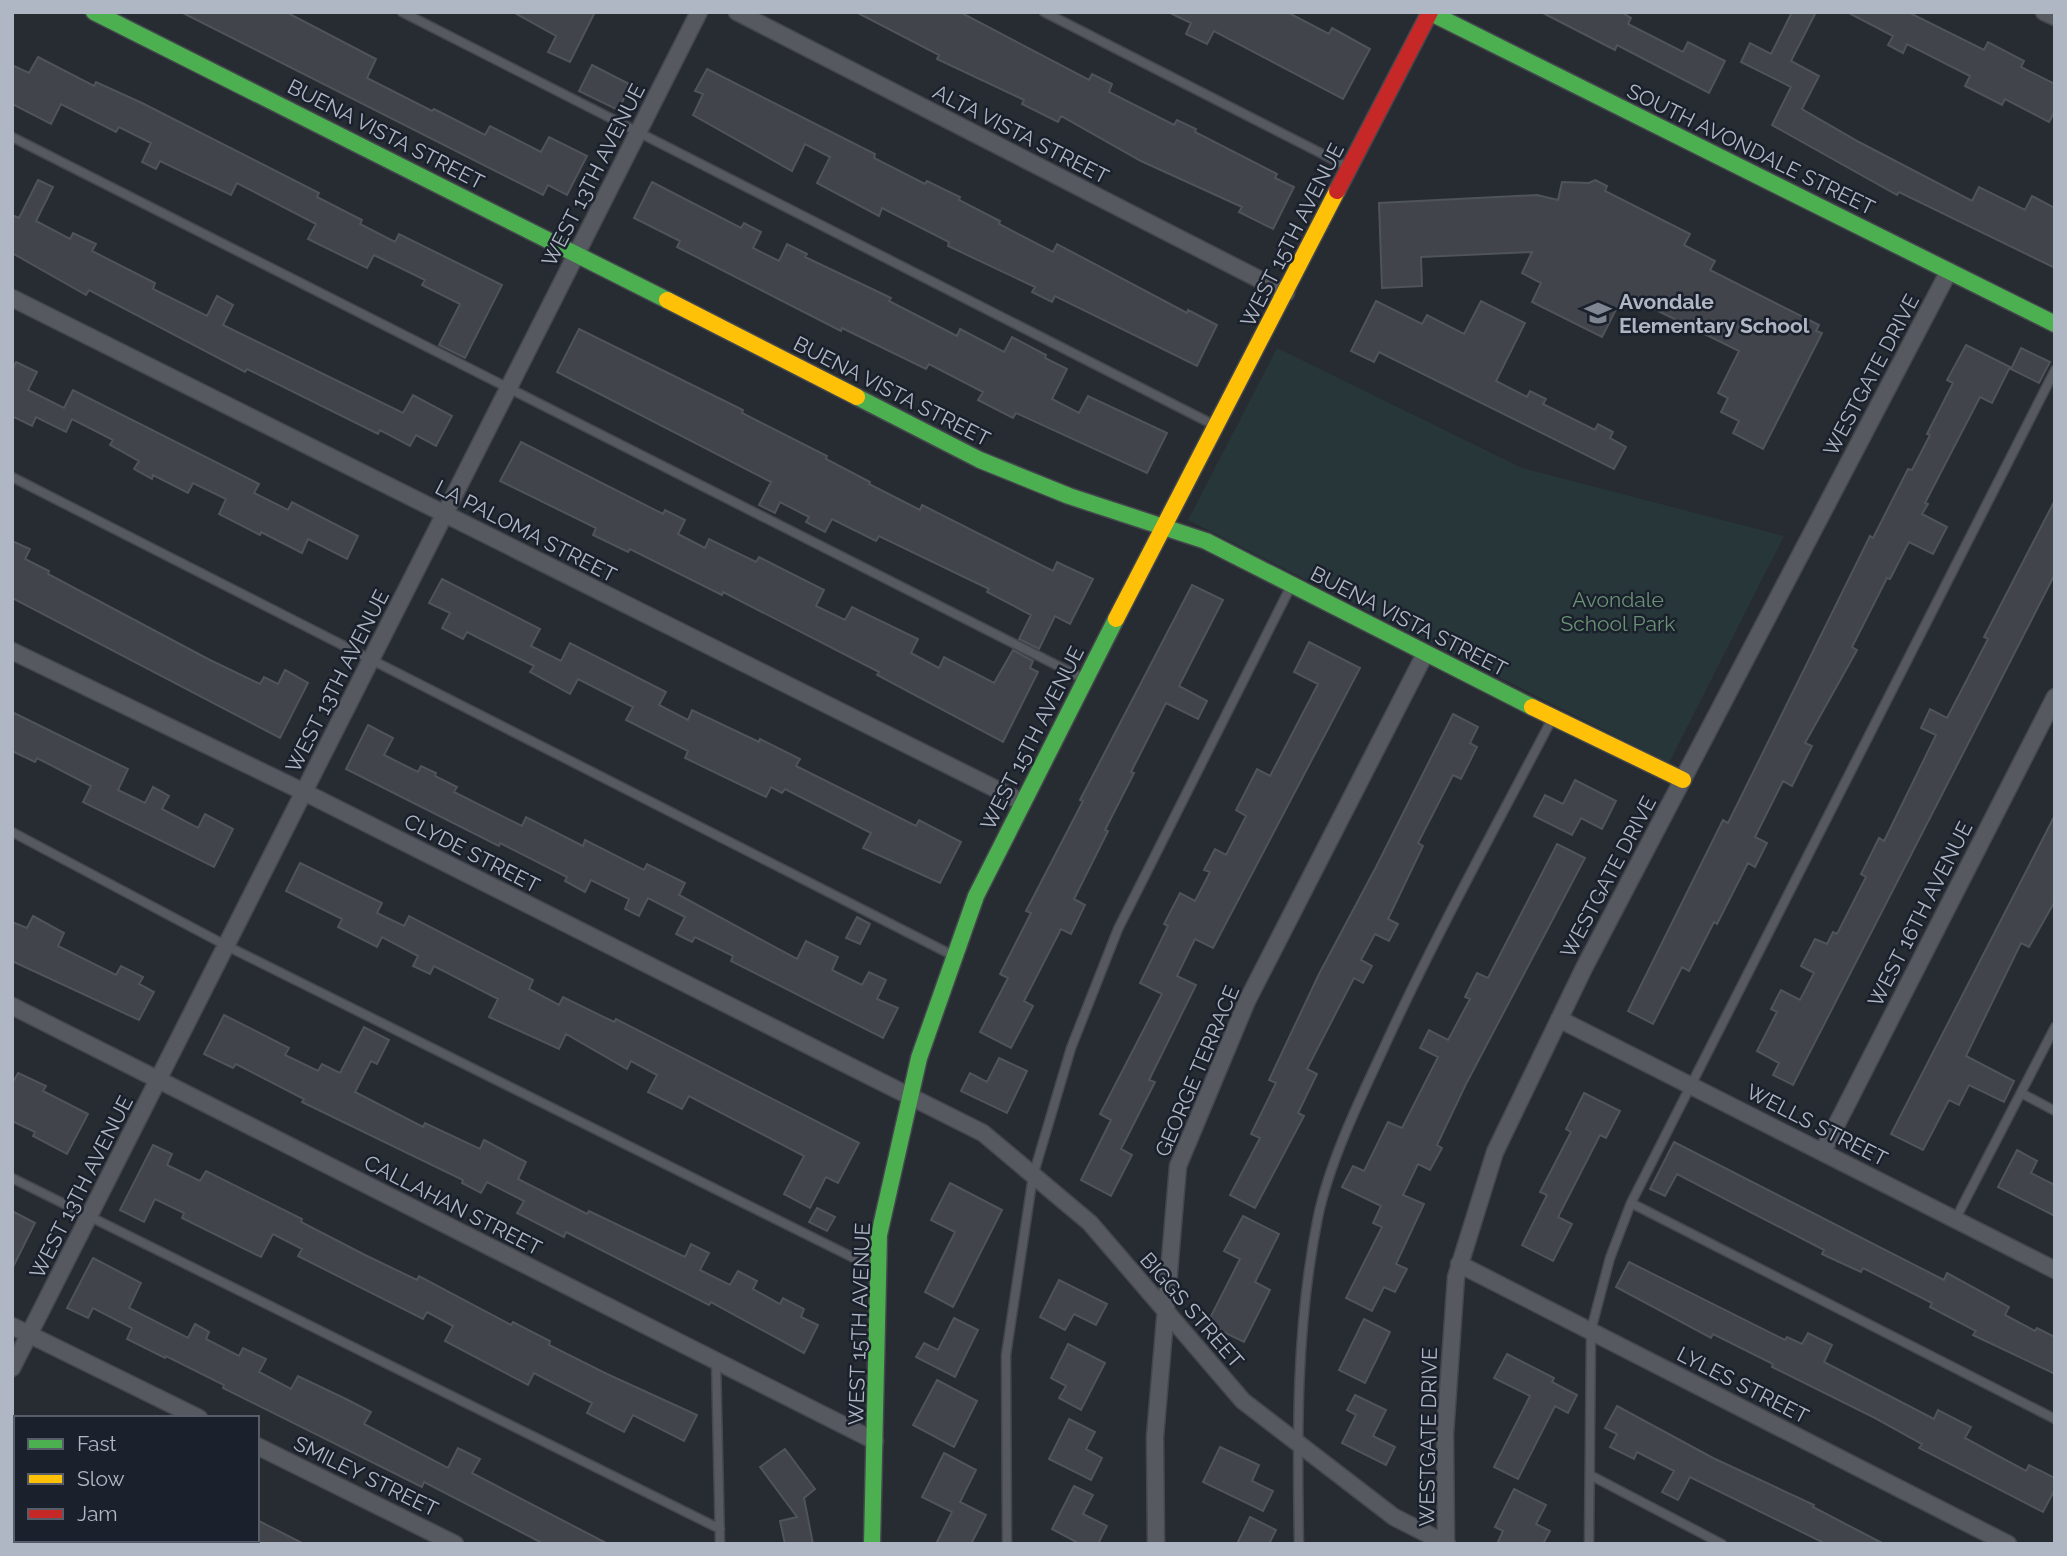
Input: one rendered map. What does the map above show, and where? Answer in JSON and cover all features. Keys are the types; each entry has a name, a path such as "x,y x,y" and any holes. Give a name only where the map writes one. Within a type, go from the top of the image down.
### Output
{"street":[{"name":"BUENA VISTA STREET","path":"94,12 980,460 1069,496 1206,541 1425,654 1682,780"},
{"name":"WEST 13TH AVENUE","path":"12,1368 699,12"},
{"name":"ALTA VISTA STREET","path":"737,12 1286,293"},
{"name":"WEST 15TH AVENUE","path":"872,1544 880,1235 919,1058 976,896 1085,679 1430,12"},
{"name":"SOUTH AVONDALE STREET","path":"1430,12 2055,324"},
{"path":"2045,12 2055,18"},
{"name":"WESTGATE DRIVE","path":"1446,1544 1444,1434 1455,1277 1494,1152 1682,780 1949,271"},
{"name":"LA PALOMA STREET","path":"12,298 1022,802"},
{"name":"CLYDE STREET","path":"12,651 304,792 911,1097"},
{"name":"GEORGE TERRACE","path":"1156,1544 1155,1437 1178,1166 1247,1002 1425,654"},
{"name":"WEST 16TH AVENUE","path":"1823,1151 2055,697"},
{"name":"CALLAHAN STREET","path":"12,1006 875,1441"},
{"name":"WELLS STREET","path":"1559,1019 2055,1269"},
{"name":"BIGGS STREET","path":"911,1097 983,1133 1090,1223 1242,1401 1394,1517 1446,1544"},
{"name":"LYLES STREET","path":"1459,1264 2008,1544"},
{"path":"12,1326 195,1416"},
{"name":"SMILEY STREET","path":"259,1447 456,1544"}],"lane":[{"path":"402,12 1217,427"},
{"path":"1044,12 1350,168"},
{"path":"12,137 1085,679"},
{"path":"1589,1544 1591,1330 1610,1258 1631,1203 1689,1084 2055,370"},
{"path":"12,477 955,957"},
{"path":"1007,1544 1006,1355 1033,1176 1071,1048 1118,929 1291,585"},
{"path":"1299,1544 1297,1442 1301,1325 1318,1214 1352,1117 1410,991 1553,717"},
{"path":"12,832 227,946 879,1270"},
{"path":"1956,1218 2055,1027"},
{"path":"2021,1093 2055,1111"},
{"path":"12,1178 720,1529"},
{"path":"1631,1203 2055,1419"},
{"path":"716,1360 720,1544"},
{"path":"1590,1475 1722,1544"}],"green space":[{"name":"Avondale School Park","path":"1277,348 1522,468 1784,536 1669,763 1188,520"}],"building":[{"path":"181,12 286,12 376,59 367,78 432,111 434,109 485,135 490,126 541,152 549,137 587,156 567,195 548,185 543,195"},
{"path":"513,12 595,12 570,62 548,52 556,36"},
{"path":"856,12 960,12 1089,80 1092,74 1112,84 1109,92 1174,125 1177,120 1196,129 1195,132 1277,174 1275,178 1294,187 1273,229 1239,212 1242,207 1141,161 1061,116 1058,122 1022,104 1024,100 937,59 939,55"},
{"path":"1168,12 1287,12 1329,34 1332,28 1370,49 1343,99 1214,31 1207,44 1186,34 1191,23"},
{"path":"1541,12 1621,12 1631,18 1628,24 1683,52 1688,42 1725,61 1709,93 1617,45 1615,50"},
{"path":"1792,12 1816,12 1791,61 1819,76 1802,109 1972,201 1979,187 2025,210 2032,196 2055,208 2055,268 1899,192 1897,195 1772,125 1791,87 1741,62 1750,43 1771,54"},
{"path":"1847,12 1908,12 1984,50 1988,42 2024,61 2021,67 2055,84 2055,111 2049,122 2005,99 2002,105 1965,86 1970,76 1907,44 1903,53 1888,45 1893,36"},
{"path":"38,57 94,86 96,82 142,103 319,193 317,197 362,220 360,224 395,242 399,234 502,285 465,358 439,345 460,304 422,285 425,280 374,255 367,268 308,239 316,224 237,183 231,195 160,161 156,169 142,162 151,143 119,127 116,132 61,104 51,124 12,104 12,65 29,73"},
{"path":"592,65 631,85 618,110 579,91"},
{"path":"707,69 875,154 874,158 925,184 927,181 960,197 959,200 1000,221 999,224 1053,252 1057,244 1187,313 1188,310 1217,325 1197,366 1055,296 1052,302 1032,292 1035,287 948,246 949,242 882,208 879,216 817,183 830,157 805,144 792,171 693,115 703,94 695,91"},
{"path":"38,180 53,187 36,221 70,239 73,233 96,244 92,251 155,283 153,289 207,316 217,296 233,305 223,325 403,413 413,395 452,416 436,446 416,435 410,446 380,430 378,434 247,369 245,372 89,290 86,295 12,253 12,215 19,218"},
{"path":"1595,180 1607,186 1605,191 1690,234 1684,245 1715,261 1710,270 1819,325 1816,331 1822,333 1763,449 1733,433 1739,421 1721,412 1728,398 1718,393 1739,351 1624,294 1602,337 1532,302 1541,283 1522,273 1532,252 1421,257 1422,286 1382,288 1379,203 1537,195 1558,200 1562,182 1589,183"},
{"path":"652,182 741,228 744,223 761,232 753,248 779,261 787,244 807,254 805,257 891,298 889,301 957,336 960,329 1004,352 1012,337 1046,355 1045,358 1067,369 1052,399 1079,413 1088,396 1167,433 1147,473 1016,413 1013,418 978,400 983,392 929,364 926,369 842,328 841,331 677,247 680,241 634,218"},
{"path":"1376,301 1422,324 1427,315 1464,334 1481,301 1525,323 1496,381 1527,397 1530,391 1546,399 1543,404 1595,430 1598,424 1613,432 1610,438 1626,447 1614,469 1379,352 1374,362 1351,351"},
{"path":"579,329 743,410 742,413 827,456 826,459 870,482 869,484 920,510 922,505 1053,571 1057,562 1093,579 1070,624 1055,616 1039,649 1019,639 1031,615 987,592 989,589 879,536 876,541 832,519 825,532 806,522 809,517 780,502 775,513 759,505 771,482 557,372"},
{"path":"1966,345 2010,367 1992,403 1980,397 1925,503 1928,504 1922,514 1947,527 1933,554 1909,542 1890,579 1887,578 1852,647 1857,650 1805,743 1812,746 1792,786 1783,781 1755,837 1767,843 1755,867 1748,863 1717,924 1714,922 1689,971 1682,967 1653,1024 1628,1011 1723,820 1728,823 1870,536 1873,538 1908,469 1912,470 1930,435 1927,434 1953,383 1947,380"},
{"path":"2021,348 2050,362 2039,383 2011,369"},
{"path":"16,362 37,372 28,390 64,408 73,390 259,484 254,493 288,510 292,502 358,536 347,559 308,539 302,553 261,532 260,535 219,514 226,499 193,483 188,493 153,475 152,479 134,469 139,461 110,445 113,440 72,419 66,432 36,417 32,426 14,417 12,420 12,370"},
{"path":"521,442 663,514 665,510 685,520 678,534 705,548 709,539 756,562 759,557 824,590 816,606 845,620 852,607 918,639 911,653 939,668 944,657 994,683 1013,650 1033,661 1030,668 1038,672 1003,742 877,675 879,672 723,592 722,595 630,549 628,552 593,535 596,528 500,481"},
{"path":"2055,500 2055,574 1793,1085 1773,1075 1779,1063 1757,1051 1777,1012 1771,1009 1781,990 1800,1000 1814,973 1801,966 1815,939 1827,944 1833,932 1837,934 1866,877 1861,874 1879,838 1884,841 1936,735 1921,728 1930,709 1947,718 1988,639 1984,637"},
{"path":"12,541 30,549 25,559 49,571 48,574 260,684 264,677 278,684 285,670 308,683 280,738 12,598"},
{"path":"442,579 540,629 531,646 561,661 570,643 666,692 659,705 688,720 692,710 759,742 760,739 800,759 796,766 916,826 919,820 961,842 940,883 863,848 871,833 785,789 782,793 771,787 766,797 685,758 688,751 626,720 633,707 578,679 570,694 530,672 534,666 467,632 463,639 442,628 450,613 429,603"},
{"path":"1192,585 1223,600 1179,686 1207,701 1198,719 1166,703 1131,772 1134,773 1105,830 1108,831 1074,899 1085,905 1071,934 1061,929 1024,1001 1033,1006 1011,1048 980,1032 1008,978 1000,974 1031,913 1026,911 1083,801 1080,800"},
{"path":"1309,642 1360,668 1213,948 1195,939 1177,976 1196,985 1149,1080 1155,1082 1121,1149 1132,1155 1111,1196 1081,1180 1111,1120 1100,1114 1162,994 1140,983 1168,926 1164,924 1180,893 1195,901 1210,872 1204,870 1215,849 1226,855 1246,816 1236,810 1257,769 1270,776 1318,684 1294,672"},
{"path":"12,712 128,769 118,790 145,803 153,787 169,796 162,809 198,828 205,814 233,829 214,867 83,802 91,786 37,758 35,762 12,751"},
{"path":"1453,714 1478,727 1470,743 1477,747 1461,779 1453,775 1418,843 1423,846 1388,919 1398,924 1389,941 1375,934 1361,960 1372,966 1363,983 1354,978 1307,1069 1317,1074 1298,1113 1304,1116 1255,1208 1230,1195 1260,1138 1251,1134 1276,1083 1269,1080 1319,974"},
{"path":"368,725 393,738 384,755 418,772 421,766 436,773 435,776 457,787 454,792 522,826 526,817 583,846 585,840 644,870 647,864 685,883 679,895 797,959 806,941 838,957 832,970 862,985 869,972 886,980 877,999 898,1008 883,1038 731,961 733,956 695,937 692,942 676,934 685,917 648,898 639,916 625,909 629,899 591,880 585,892 565,881 567,877 346,769"},
{"path":"1575,780 1616,801 1602,829 1581,818 1572,835 1534,816 1545,795 1563,804"},
{"path":"2055,815 2055,901 2029,947 2021,943 1966,1056 2014,1081 2004,1102 1969,1085 1959,1105 1949,1100 1923,1150 1891,1134"},
{"path":"1557,844 1585,858 1466,1084 1437,1145 1442,1148 1430,1170 1418,1164 1403,1195 1424,1204 1396,1264 1407,1269 1395,1292 1384,1287 1372,1311 1346,1298 1382,1227 1373,1223 1381,1206 1342,1187 1353,1166 1364,1171 1388,1122 1402,1128 1438,1057 1420,1048 1429,1030 1448,1040 1470,999 1465,997 1477,973 1488,978"},
{"path":"300,863 382,903 377,913 404,926 409,916 533,980 529,989 559,1005 563,997 614,1022 616,1019 859,1143 838,1183 826,1177 810,1208 784,1194 804,1156 689,1096 682,1109 648,1092 657,1075 631,1061 627,1069 566,1034 559,1049 489,1017 498,999 434,966 430,974 413,966 418,956 382,937 377,947 338,927 342,919 286,891"},
{"path":"33,916 64,933 58,946 116,975 121,966 143,977 139,984 154,992 139,1020 12,961 12,922 27,928"},
{"path":"857,917 870,924 860,944 846,938"},
{"path":"224,1015 289,1048 285,1055 318,1071 322,1064 340,1073 364,1027 389,1040 377,1064 371,1061 355,1092 423,1127 425,1123 480,1149 484,1140 526,1162 518,1179 587,1214 589,1211 685,1257 691,1244 709,1253 700,1270 730,1285 738,1271 757,1281 753,1289 780,1304 783,1298 804,1309 801,1317 818,1325 804,1353 711,1302 709,1305 566,1232 564,1237 517,1213 524,1201 487,1182 481,1193 462,1183 463,1180 302,1102 304,1099 236,1064 233,1068 204,1054"},
{"path":"999,1058 1027,1071 1007,1113 961,1091 970,1073 987,1082"},
{"path":"18,1073 46,1086 43,1091 88,1114 67,1154 33,1136 35,1132 12,1121 12,1084"},
{"path":"1584,1093 1620,1111 1606,1138 1600,1135 1558,1217 1572,1224 1553,1261 1522,1245 1547,1195 1540,1192 1571,1132 1566,1129"},
{"path":"1674,1142 1944,1280 1947,1273 2009,1307 2005,1315 2035,1331 2037,1328 2055,1337 2055,1374 1973,1335 1976,1331 1930,1307 1932,1303 1863,1268 1861,1272 1822,1254 1824,1250 1677,1174 1665,1196 1650,1189"},
{"path":"153,1145 172,1154 167,1165 200,1181 206,1171 302,1219 301,1222 365,1255 417,1280 419,1276 511,1325 513,1322 550,1341 549,1345 607,1374 697,1415 684,1441 633,1415 624,1432 587,1413 592,1403 534,1373 528,1385 445,1341 453,1326 427,1312 423,1319 298,1256 302,1249 273,1234 261,1257 182,1218 184,1213 155,1199 144,1222 120,1210"},
{"path":"2017,1150 2037,1161 2031,1173 2055,1185 2055,1216 1998,1187"},
{"path":"950,1183 1002,1210 953,1307 925,1292 955,1232 931,1220"},
{"path":"817,1208 835,1217 827,1231 809,1222"},
{"path":"12,1211 35,1223 12,1269"},
{"path":"1243,1216 1279,1234 1255,1282 1270,1290 1244,1342 1207,1324 1240,1259 1224,1251"},
{"path":"93,1258 141,1283 129,1308 188,1338 195,1324 209,1332 206,1339 239,1356 243,1348 266,1359 259,1372 291,1389 298,1376 348,1400 371,1412 364,1424 448,1468 458,1448 480,1459 472,1473 608,1544 544,1544 424,1482 422,1487 223,1388 224,1385 127,1339 132,1328 93,1308 88,1318 67,1308"},
{"path":"1629,1262 1785,1340 1787,1337 1802,1344 1808,1333 1832,1345 1824,1362 1934,1419 1938,1410 1971,1427 1965,1438 2026,1471 2029,1465 2055,1478 2055,1489 2043,1512 1919,1448 1922,1444 1772,1367 1773,1364 1713,1334 1711,1338 1616,1287"},
{"path":"1059,1280 1107,1304 1096,1325 1074,1314 1065,1330 1040,1317"},
{"path":"954,1318 978,1330 955,1377 916,1357 924,1343 938,1350"},
{"path":"1364,1319 1390,1332 1365,1383 1339,1370"},
{"path":"1068,1344 1105,1363 1081,1410 1059,1398 1066,1386 1051,1378"},
{"path":"1507,1354 1554,1378 1552,1382 1577,1395 1568,1413 1555,1406 1518,1479 1494,1467 1530,1396 1494,1378"},
{"path":"937,1380 977,1401 954,1447 913,1425"},
{"path":"1355,1395 1386,1410 1373,1436 1395,1447 1386,1465 1342,1443 1356,1415 1347,1410"},
{"path":"1617,1406 1713,1458 1814,1505 1813,1507 1884,1544 1826,1544 1690,1477 1678,1500 1662,1492 1674,1471 1637,1452 1634,1459 1610,1447 1617,1434 1605,1428"},
{"path":"1069,1419 1095,1432 1086,1449 1102,1458 1091,1480 1049,1459"},
{"path":"1220,1447 1259,1465 1252,1481 1273,1491 1263,1511 1203,1482"},
{"path":"785,1449 815,1489 804,1498 813,1544 785,1544 780,1521 797,1517 760,1467"},
{"path":"944,1453 976,1470 960,1502 986,1515 971,1544 936,1544 952,1512 922,1497"},
{"path":"1074,1486 1093,1495 1083,1514 1107,1526 1098,1544 1080,1544 1052,1529"},
{"path":"1514,1489 1546,1505 1536,1524 1550,1531 1543,1544 1497,1544 1503,1531 1495,1527"},
{"path":"1250,1517 1276,1530 1269,1544 1237,1544"},
{"path":"259,1521 304,1544 257,1544"}],"traffic: fast":[{"path":"94,12 667,300"},
{"path":"1429,12 2055,324"},
{"path":"857,397 980,460 1069,496 1206,541 1532,707"},
{"path":"872,1544 879,1235 919,1058 976,896 1116,619"}],"traffic: slow":[{"path":"1116,619 1337,191"},
{"path":"667,300 857,397"},
{"path":"1532,707 1683,780"}],"traffic: jam":[{"path":"1337,191 1430,12"}],"place":[{"name":"Avondale Elementary School","path":"1598,313"}]}
